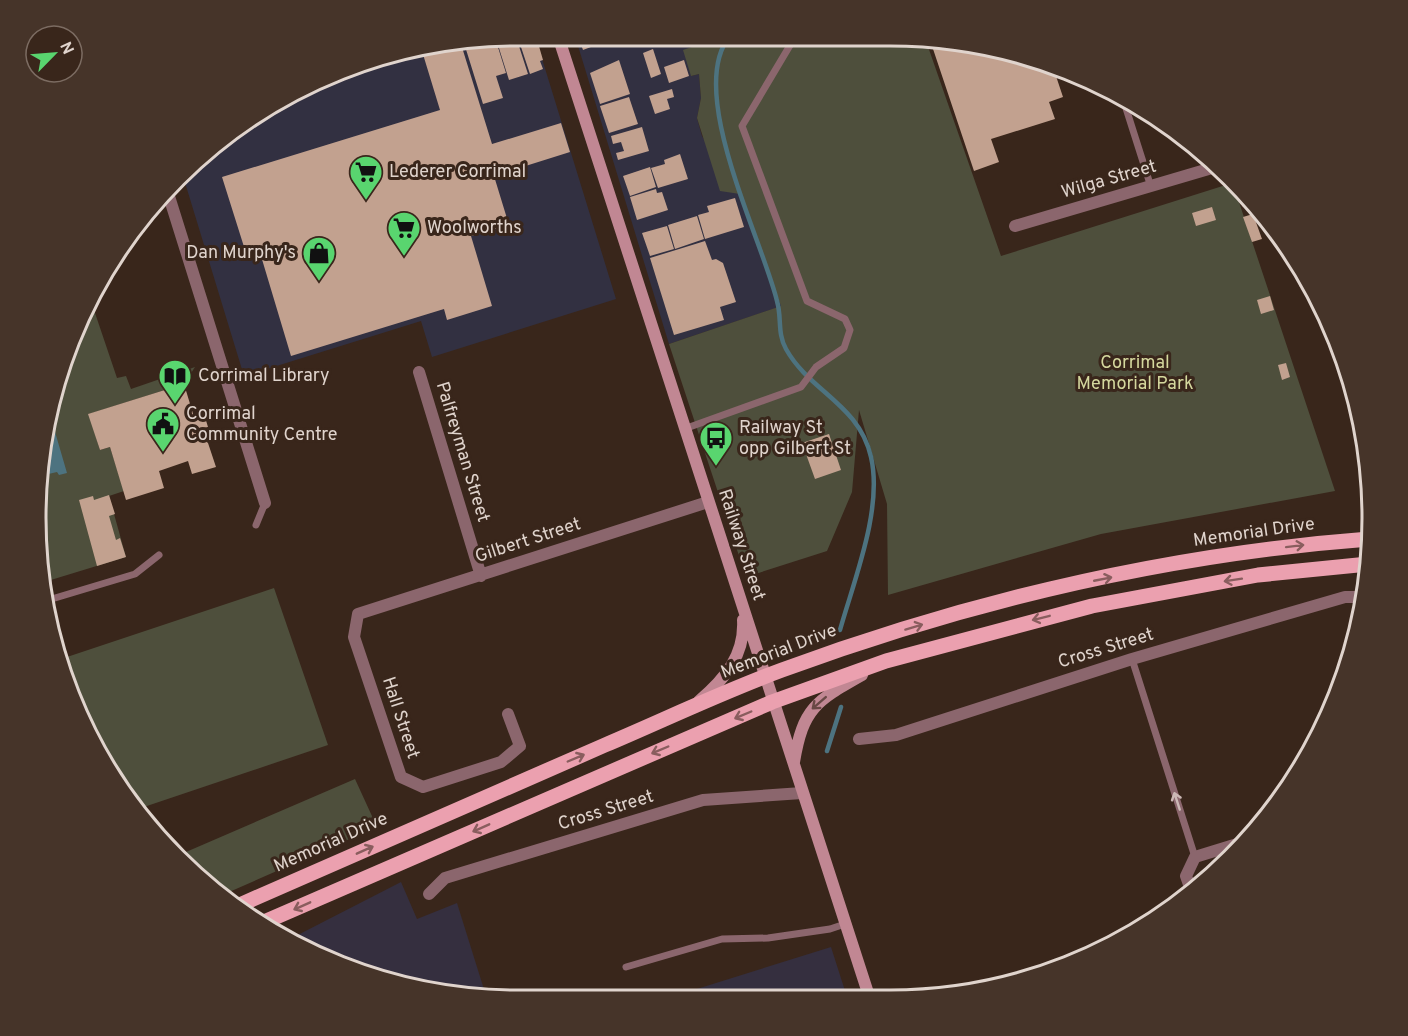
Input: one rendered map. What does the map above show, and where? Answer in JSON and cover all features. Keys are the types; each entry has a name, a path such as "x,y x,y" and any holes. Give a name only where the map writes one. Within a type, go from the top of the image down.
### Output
{"main road":[{"name":"Railway Street","path":"561,46 867,990"},
{"name":"Memorial Drive","path":"245,902 764,677 858,643 931,621 1082,583 1246,552 1360,540"},
{"path":"271,919 772,702 886,662 1023,622 1103,604 1258,575 1358,565"},
{"path":"686,711 714,688 735,660 742,638 742,608"},
{"path":"794,766 801,728 807,714 833,691 886,662"}],"street":[{"name":"Wilga Street","path":"1015,226 1207,170"},
{"path":"170,200 265,503"},
{"name":"Palfreyman Street","path":"419,372 481,576"},
{"name":"Gilbert Street","path":"358,614 708,502"},
{"name":"Cross Street","path":"859,739 896,735 1132,659 1345,597 1354,597"},
{"name":"Hall Street","path":"358,614 354,637 401,777 423,787 501,762 520,746 508,714"},
{"name":"Cross Street","path":"429,894 446,878 703,800 802,793"},
{"path":"1188,883 1186,876 1195,856 1227,847"}],"lane":[{"path":"684,429 801,387 816,367 844,348 850,330 845,320 807,301 742,126 790,46"},
{"path":"1127,110 1151,187"},
{"path":"256,525 265,503"},
{"path":"54,598 135,574 159,555"},
{"path":"1132,659 1195,856"},
{"path":"626,967 723,939 768,938 831,929 846,924"}],"shaded area":[{"path":"538,46 616,299 432,357 421,321 244,376 186,184 231,144 256,126 309,95 338,82 426,56 487,48"},
{"path":"578,46 704,46 691,76 699,74 701,98 697,118 702,136 739,194 782,306 669,344"},
{"path":"401,882 417,919 457,903 483,988 426,980 396,973 338,954 298,935"},
{"path":"831,947 845,990 694,990"}],"green space":[{"name":"Corrimal Memorial Park","path":"694,46 890,46 929,49 1001,256 1224,186 1239,202 1335,491 1101,534 888,595 887,504 859,410 852,492 827,551 746,577 669,344 781,306 740,194 720,191 697,118 701,98 699,74 691,76 683,50"},
{"path":"94,311 117,378 126,376 131,389 195,367 184,384 89,414 100,450 110,447 124,491 109,496 126,557 51,580 46,518 51,456 63,396 82,338"},
{"path":"274,588 328,745 145,807 126,780 95,727 68,657"},
{"path":"355,779 377,827 230,891 186,852"}],"water":[{"path":"55,432 67,473 59,475 57,472 49,474"}],"building":[{"path":"519,46 528,74 509,80 499,47"},
{"path":"521,46 539,46 543,69 530,74"},
{"path":"582,46 594,46 583,50"},
{"path":"498,47 506,73 496,76 503,98 483,104 466,50"},
{"path":"653,49 661,74 651,78 643,53"},
{"path":"933,49 982,56 1056,77 1063,97 1049,102 1055,119 991,139 999,162 974,171"},
{"name":"Lederer Corrimal","path":"463,50 492,144 561,123 570,152 494,176 509,225 471,236 492,306 447,320 444,309 291,356 258,246 245,250 222,177 440,110 424,57"},
{"path":"619,60 630,94 600,104 590,73"},
{"path":"684,60 689,76 669,83 664,67"},
{"path":"672,89 674,97 667,99 670,109 655,114 649,96"},
{"path":"629,97 638,124 609,133 600,106"},
{"path":"642,127 649,151 618,160 616,153 624,151 621,142 613,144 611,136"},
{"path":"680,154 688,179 658,188 651,168 665,164 664,160"},
{"path":"650,167 656,187 630,196 623,176"},
{"path":"656,189 657,193 662,192 668,210 637,220 630,197"},
{"path":"735,198 744,227 705,239 698,215 709,212 707,206"},
{"path":"1212,207 1216,220 1196,226 1192,213"},
{"path":"1250,215 1255,221 1262,239 1252,242 1243,217"},
{"path":"697,216 704,239 675,249 668,225"},
{"path":"667,226 674,249 650,256 642,233"},
{"path":"705,241 712,260 716,259 723,263 736,302 720,307 724,320 674,335 650,258"},
{"path":"1270,296 1274,310 1261,314 1257,300"},
{"path":"1286,363 1290,377 1282,380 1278,365"},
{"path":"184,384 194,417 204,414 208,427 203,428 216,467 192,474 188,461 159,471 164,488 126,500 110,447 100,450 88,414"},
{"path":"829,434 841,470 815,479 802,443"},
{"path":"109,495 115,514 109,516 116,540 120,538 126,557 97,566 79,500 93,496 94,500"}],"waterway":[{"path":"725,46 718,62 716,93 721,128 731,166 777,301 783,343 796,364 856,424 865,439 871,457 874,477 870,521 840,630"},
{"path":"827,751 841,707"}],"place":[{"name":"Lederer Corrimal","path":"366,201"},
{"name":"Woolworths","path":"404,257"},
{"name":"Dan Murphy's","path":"319,282"},
{"name":"Corrimal Library","path":"175,405"},
{"name":"Corrimal Community Centre","path":"163,453"},
{"name":"Railway St opp Gilbert St","path":"716,467"}]}
